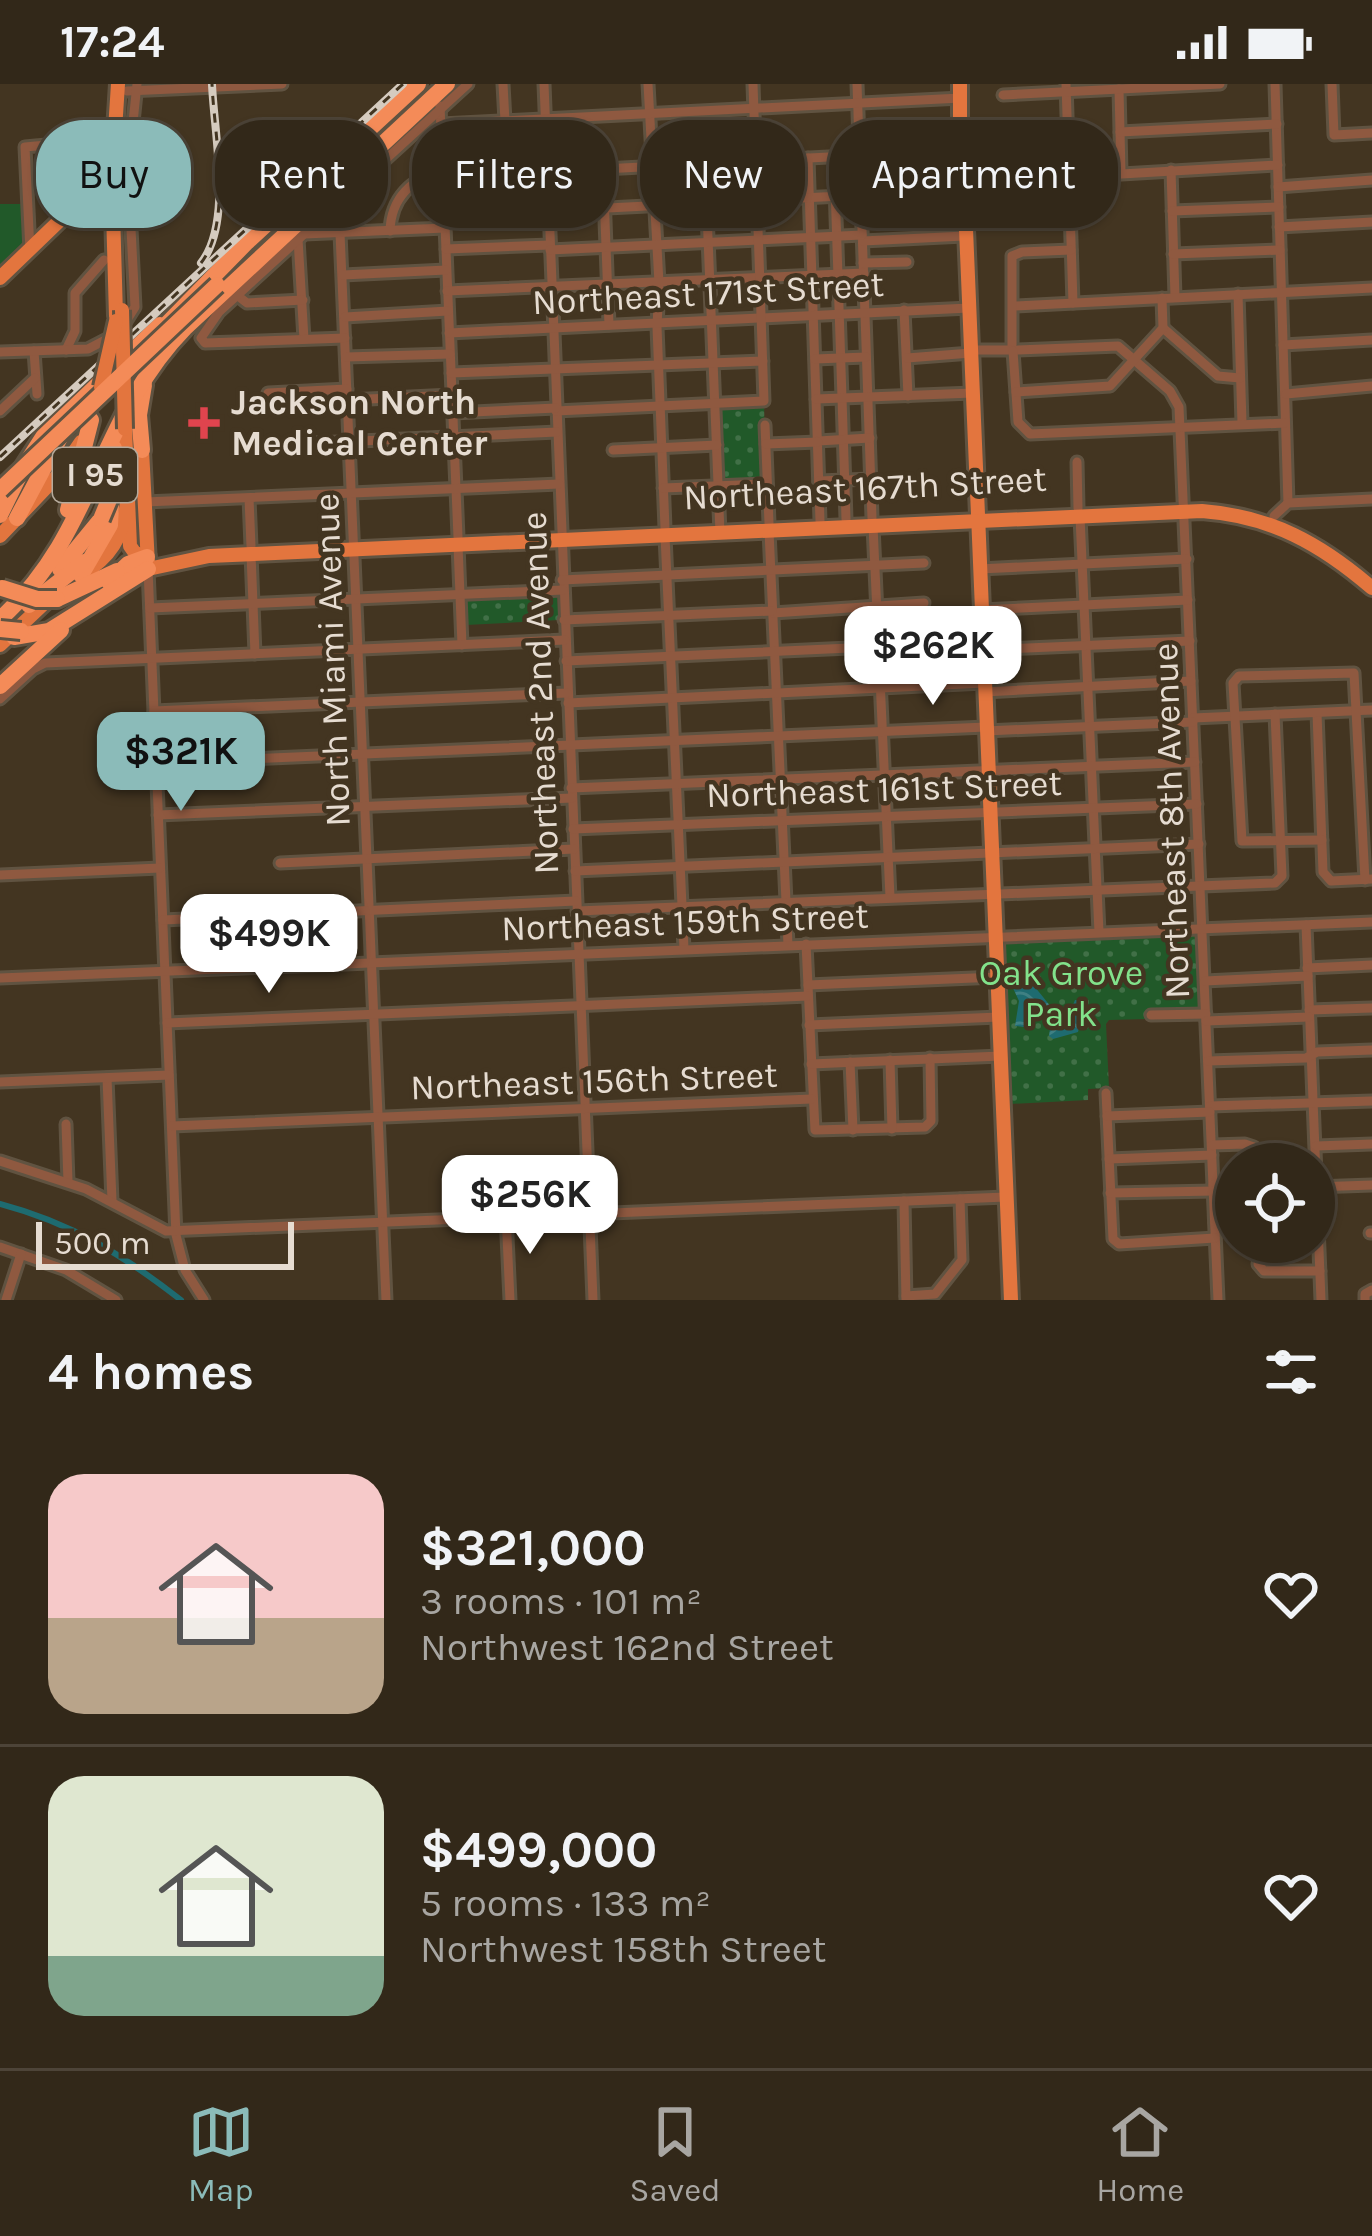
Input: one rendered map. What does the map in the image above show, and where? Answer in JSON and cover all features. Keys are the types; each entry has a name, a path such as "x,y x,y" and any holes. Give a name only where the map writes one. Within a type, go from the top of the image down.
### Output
{"highway":[{"name":"I 95","path":"1,594 40,559 68,510 120,391 166,322 418,84"},
{"path":"0,487 432,84"},
{"name":"I 95","path":"0,619 64,542 120,416 156,361 184,328 448,84"},
{"path":"9,516 93,391 166,322"},
{"path":"80,575 110,525 115,444 156,361"},
{"path":"142,450 139,412 144,384"},
{"path":"68,510 91,420"},
{"path":"20,600 69,561 101,519 119,476 125,430"},
{"path":"6,634 94,554"},
{"path":"1,594 57,599 148,563"},
{"path":"127,572 140,579 148,563"},
{"path":"6,634 37,630 58,621 127,572"},
{"path":"3,682 127,572"},
{"path":"6,634 40,634 78,615"}],"main road":[{"path":"117,119 129,87"},
{"path":"124,120 129,87"},
{"path":"0,282 55,228"},
{"path":"31,253 61,228"},
{"path":"0,536 9,516 62,472 91,420 93,391 123,316 115,228"},
{"path":"6,634 106,559 135,502 125,430 118,228"},
{"path":"965,230 1011,1300"},
{"path":"142,450 130,548 148,563 255,549"},
{"name":"Northeast 167th Street","path":"255,549 1184,507 1269,519"},
{"name":"Northeast 167th Street","path":"976,517 1063,517 1082,511"},
{"path":"1269,519 1322,539 1372,578"},
{"path":"1269,519 1328,552 1372,588"},
{"name":"Northeast 167th Street","path":"768,527 867,522"},
{"path":"148,563 192,550 255,549"},
{"path":"148,563 192,550"}],"street":[{"path":"0,352 94,348 123,316 129,87 282,84"},
{"path":"345,338 205,343 201,333 301,236 439,117 467,84"},
{"path":"503,84 505,120"},
{"name":"Northeast 2nd Avenue","path":"544,84 545,119"},
{"path":"648,84 649,120"},
{"path":"753,84 754,120"},
{"path":"857,84 858,120"},
{"path":"1004,95 1066,88 1220,84"},
{"path":"1275,84 1288,502"},
{"path":"1332,84 1334,135 1372,133"},
{"path":"214,87 215,103"},
{"path":"1066,88 1067,120"},
{"path":"1112,88 1120,132 1120,173 1278,165"},
{"path":"525,120 858,103 961,91"},
{"path":"439,117 488,120"},
{"path":"1120,132 1277,124"},
{"path":"31,253 25,147 36,146"},
{"path":"805,158 829,156"},
{"path":"808,158 820,521"},
{"path":"1171,170 1175,297"},
{"path":"1278,187 1372,180"},
{"path":"390,231 392,208 412,185"},
{"path":"805,197 829,196"},
{"path":"1172,211 1279,207"},
{"path":"1279,226 1372,222"},
{"path":"301,236 445,228 462,645"},
{"name":"Northeast 2nd Avenue","path":"550,228 593,1300"},
{"path":"605,228 610,325"},
{"path":"656,228 664,532 684,949"},
{"path":"707,228 720,529"},
{"path":"453,413 764,401 758,228"},
{"path":"836,228 845,480 867,522 875,565 890,897"},
{"path":"862,228 872,479 867,522"},
{"path":"1070,228 1073,303"},
{"path":"446,249 836,235 862,238 965,230"},
{"name":"North Miami Avenue","path":"340,233 386,1300"},
{"path":"301,236 304,340"},
{"path":"1071,250 1014,255 1018,422 1030,434 1286,423"},
{"path":"1173,254 1280,250"},
{"path":"66,350 74,331 75,293 104,260"},
{"path":"447,292 812,276 907,262"},
{"path":"343,275 446,270"},
{"path":"1014,306 1372,288"},
{"path":"1238,294 1242,424"},
{"path":"238,296 247,303 303,300"},
{"path":"1016,392 1105,388 1163,328 1162,298"},
{"name":"Northeast 171st Street","path":"449,333 969,308"},
{"path":"904,310 908,396"},
{"path":"345,316 448,311"},
{"path":"1163,328 1219,376 1240,378"},
{"path":"1283,345 1372,340"},
{"path":"907,358 1107,344 1134,358"},
{"path":"34,351 37,394"},
{"path":"346,358 450,354"},
{"path":"815,358 866,357"},
{"name":"Northeast 8th Avenue","path":"1134,358 1177,398 1180,428 1215,1211"},
{"path":"451,373 763,361"},
{"path":"2,407 35,378"},
{"path":"1286,394 1372,386"},
{"path":"268,392 452,395"},
{"path":"816,399 973,393"},
{"path":"765,425 788,945"},
{"path":"271,445 557,432"},
{"path":"766,444 870,437"},
{"path":"613,450 717,445"},
{"path":"1077,462 1099,932"},
{"path":"820,481 872,479"},
{"path":"135,502 559,484"},
{"path":"663,488 767,484"},
{"path":"249,498 255,549 255,654"},
{"path":"1269,519 1288,502 1372,499"},
{"path":"980,569 1187,559"},
{"path":"148,563 176,1230 182,1262 201,1295"},
{"path":"150,608 460,594 667,575 924,563"},
{"path":"981,610 1188,600"},
{"path":"564,620 924,603"},
{"path":"0,699 42,664 565,640"},
{"path":"566,661 1190,640"},
{"path":"1317,712 1326,878 1368,879 1354,673 1239,676 1234,680 1242,841 1322,840"},
{"path":"154,711 1191,681"},
{"path":"156,763 881,731 1090,727 1372,710"},
{"path":"163,920 370,910 681,906 1280,880 1275,714"},
{"path":"158,814 365,806 676,783 1196,762"},
{"name":"Northeast 161st Street","path":"573,829 1197,803"},
{"path":"575,871 1199,844"},
{"path":"280,862 574,849"},
{"path":"0,875 160,868"},
{"name":"Northeast 159th Street","path":"0,978 1372,922"},
{"path":"1306,925 1316,1143"},
{"path":"806,944 815,1130 925,1127 931,1120 930,1058"},
{"path":"1205,981 1372,965"},
{"path":"167,1023 580,1005 997,977"},
{"path":"1151,1015 1206,1018 1372,1008"},
{"path":"809,1024 999,1017"},
{"path":"1208,1061 1372,1051"},
{"path":"811,1064 1001,1056"},
{"path":"890,1060 892,1129"},
{"path":"850,1062 853,1130"},
{"path":"0,1082 169,1075"},
{"path":"107,1078 112,1201"},
{"path":"1106,1093 1112,1233 1119,1244 1215,1238"},
{"name":"Northeast 156th Street","path":"172,1126 812,1100"},
{"path":"1107,1115 1372,1101"},
{"path":"66,1124 68,1182"},
{"path":"1335,1145 1372,1144"},
{"path":"1109,1160 1215,1149"},
{"path":"0,1161 68,1182 160,1229 176,1230 1006,1197"},
{"path":"1335,1186 1372,1185"},
{"path":"1110,1193 1213,1188"},
{"path":"904,1202 906,1298 935,1294 962,1259 960,1199"},
{"path":"506,1215 510,1300"},
{"path":"0,1246 66,1270 116,1300"},
{"path":"6,1300 21,1254"},
{"name":"Northeast 8th Avenue","path":"1216,1263 1218,1300"},
{"path":"1319,1263 1322,1300"},
{"path":"1258,1264 1264,1271 1320,1271"},
{"path":"1365,1300 1371,1290"}],"green space":[{"path":"0,204 21,204 23,252 0,272"},
{"path":"764,403 766,482 720,486 718,405"},
{"path":"557,595 559,620 466,625 466,599"},
{"path":"307,916 308,962 219,964 217,920"},
{"name":"Oak Grove Park","path":"1196,935 1202,1010 1149,1011 1147,1019 1109,1020 1109,1088 1088,1089 1088,1100 1010,1104 1005,944"}],"water":[{"path":"1014,971 1068,1018 1075,1000 1086,1001 1078,1032 1053,1039 1049,1036 1051,1020 1038,1014 1024,1027 1015,1026 1019,1001 1012,986"}],"waterway":[{"path":"0,1204 96,1242 181,1300"}],"railway":[{"path":"201,263 211,246 219,202 212,84"},
{"path":"0,457 403,84"}],"place":[{"name":"Jackson North Medical Center","path":"204,423"}]}
